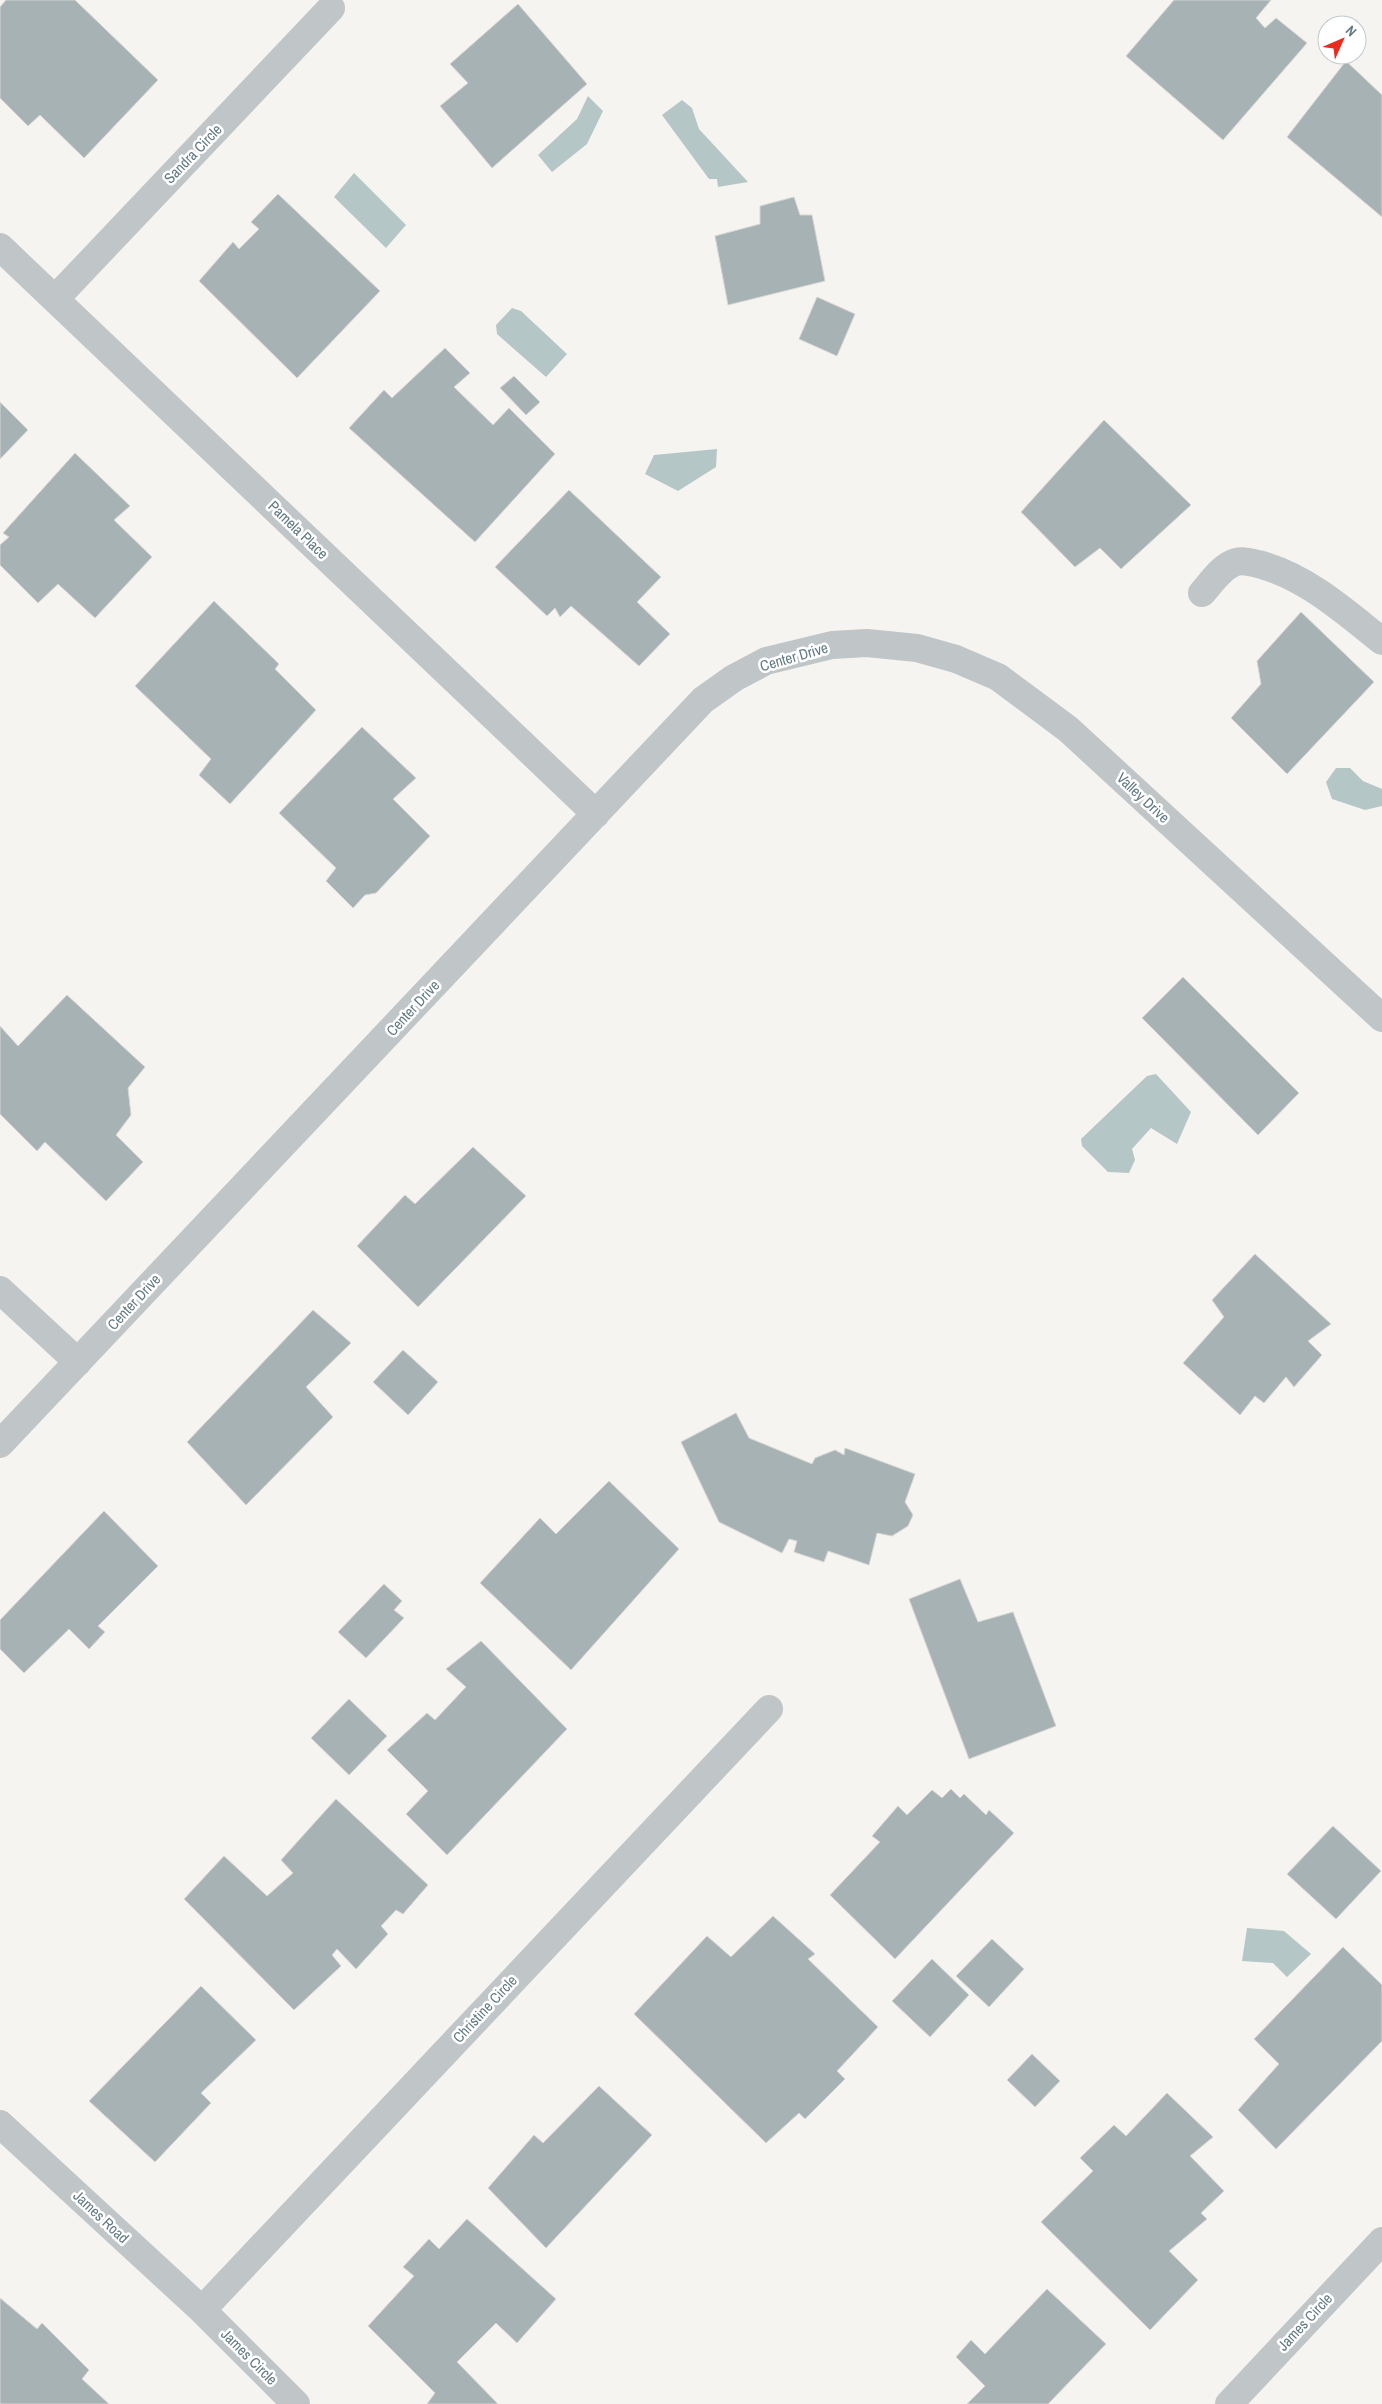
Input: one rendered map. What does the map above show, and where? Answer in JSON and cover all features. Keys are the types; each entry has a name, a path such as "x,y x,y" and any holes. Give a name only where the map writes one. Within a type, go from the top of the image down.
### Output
{"street":[{"name":"Sandra Circle","path":"55,299 331,8"},
{"name":"Pamela Place","path":"0,247 596,814"},
{"path":"1202,593 1227,567 1235,562 1256,564 1286,572 1304,582 1382,641"},
{"name":"Center Drive","path":"0,1444 703,700 734,678 766,661 832,645 867,643"},
{"name":"Valley Drive","path":"867,643 917,648 956,659 998,677 1031,700 1068,729 1382,1018"},
{"path":"0,1290 78,1362"},
{"name":"Christine Circle","path":"202,2310 769,1709"},
{"name":"James Road","path":"0,2124 202,2310"},
{"name":"James Circle","path":"1229,2404 1382,2241"},
{"name":"James Circle","path":"202,2310 296,2404"}],"shaded area":[{"path":"588,96 603,111 587,144 552,172 538,155 577,119"},
{"path":"682,100 692,108 699,129 748,182 718,187 717,179 709,179 662,115"},
{"path":"354,173 406,225 386,248 334,197"},
{"path":"512,308 521,311 567,354 546,377 497,334 496,325"},
{"path":"717,449 716,467 678,491 645,474 654,455"},
{"path":"1336,768 1350,768 1363,781 1382,789 1382,806 1365,810 1332,799 1326,782"},
{"path":"1156,1074 1191,1112 1177,1144 1151,1128 1132,1149 1135,1160 1129,1173 1108,1172 1082,1146 1081,1139 1147,1076"},
{"path":"1247,1928 1284,1931 1311,1954 1287,1977 1273,1963 1242,1961"}],"building":[{"path":"6,0 75,0 158,80 84,158 40,115 28,126 0,98 0,7"},
{"path":"1174,0 1271,0 1256,18 1265,28 1276,18 1307,43 1223,140 1126,56"},
{"path":"518,4 587,84 492,168 440,106 468,83 450,64"},
{"path":"1343,65 1350,65 1382,95 1382,217 1287,137"},
{"path":"278,194 380,291 297,378 199,281 233,242 239,249 259,229 251,222"},
{"path":"794,197 800,215 812,215 825,281 728,305 715,236 760,224 760,206"},
{"path":"817,297 855,314 837,356 799,339"},
{"path":"445,348 470,373 454,387 493,425 509,408 555,454 475,542 349,428 384,390 392,398"},
{"path":"514,376 540,402 526,415 500,388"},
{"path":"0,402 28,430 0,459"},
{"path":"1104,420 1191,505 1121,569 1100,548 1075,567 1021,512"},
{"path":"75,453 130,506 114,520 152,557 95,618 58,584 38,603 0,565 0,545 9,537 3,533"},
{"path":"569,490 661,577 637,602 670,634 639,666 571,606 560,617 555,608 547,616 495,567"},
{"path":"214,601 279,664 275,669 316,710 230,804 199,775 211,759 135,686"},
{"path":"1301,612 1374,682 1287,774 1231,718 1261,684 1257,661"},
{"path":"362,727 416,778 393,799 430,836 376,893 365,895 353,908 326,881 336,868 279,813"},
{"path":"1183,977 1299,1093 1258,1135 1142,1018"},
{"path":"67,995 145,1067 128,1088 131,1115 116,1135 143,1162 106,1201 45,1142 37,1151 0,1114 0,1026 18,1046"},
{"path":"473,1147 526,1196 418,1307 357,1246 405,1195 415,1204"},
{"path":"1255,1254 1331,1324 1308,1341 1322,1355 1294,1387 1286,1377 1264,1403 1255,1396 1240,1415 1183,1363 1224,1317 1212,1300"},
{"path":"313,1310 351,1343 306,1387 333,1417 246,1505 187,1442"},
{"path":"403,1350 438,1382 408,1415 373,1382"},
{"path":"736,1413 749,1438 812,1464 815,1458 835,1450 844,1455 845,1448 915,1474 905,1502 913,1515 908,1526 892,1536 877,1533 869,1565 828,1551 824,1562 794,1552 797,1541 789,1539 782,1553 719,1522 681,1442"},
{"path":"609,1481 679,1549 571,1670 480,1583 540,1518 556,1534"},
{"path":"104,1511 158,1566 98,1626 105,1632 89,1649 69,1629 24,1673 0,1649 0,1620"},
{"path":"960,1579 978,1622 1013,1612 1056,1726 969,1759 909,1599"},
{"path":"384,1584 402,1601 394,1610 404,1618 366,1658 338,1632"},
{"path":"481,1641 567,1729 447,1855 406,1814 428,1791 387,1750 427,1713 435,1720 466,1687 446,1669"},
{"path":"349,1699 387,1736 349,1775 311,1738"},
{"path":"951,1789 960,1798 964,1794 986,1815 989,1810 1014,1833 895,1959 830,1895 880,1842 872,1836 898,1806 907,1815 932,1790 942,1798"},
{"path":"336,1799 428,1885 403,1914 396,1910 381,1926 388,1934 356,1969 337,1949 332,1955 341,1966 294,2010 184,1899 224,1856 267,1896 293,1873 281,1860"},
{"path":"1333,1826 1381,1871 1336,1919 1287,1874"},
{"path":"773,1916 815,1954 808,1959 878,2027 837,2071 845,2079 805,2119 799,2113 766,2143 634,2014 707,1936 731,1957"},
{"path":"992,1939 1024,1969 989,2007 956,1976"},
{"path":"1343,1947 1382,1985 1382,2041 1276,2149 1238,2110 1279,2064 1254,2039"},
{"path":"932,1959 969,1995 930,2037 892,2001"},
{"path":"201,1986 256,2040 201,2093 211,2103 155,2162 89,2101"},
{"path":"1032,2054 1060,2081 1035,2107 1007,2080"},
{"path":"599,2086 652,2135 546,2248 488,2188 534,2135 543,2143"},
{"path":"1167,2093 1213,2137 1190,2156 1224,2191 1201,2213 1207,2219 1169,2251 1198,2280 1150,2330 1041,2222 1093,2171 1080,2158 1114,2125 1126,2136"},
{"path":"467,2219 556,2299 517,2343 496,2323 457,2362 498,2404 427,2404 435,2393 368,2326 414,2276 403,2267 429,2239 439,2249"},
{"path":"1047,2289 1106,2344 1048,2404 967,2404 985,2386 956,2357 971,2340 985,2354"},
{"path":"0,2298 37,2329 42,2323 89,2370 82,2379 109,2404 0,2404"}]}
